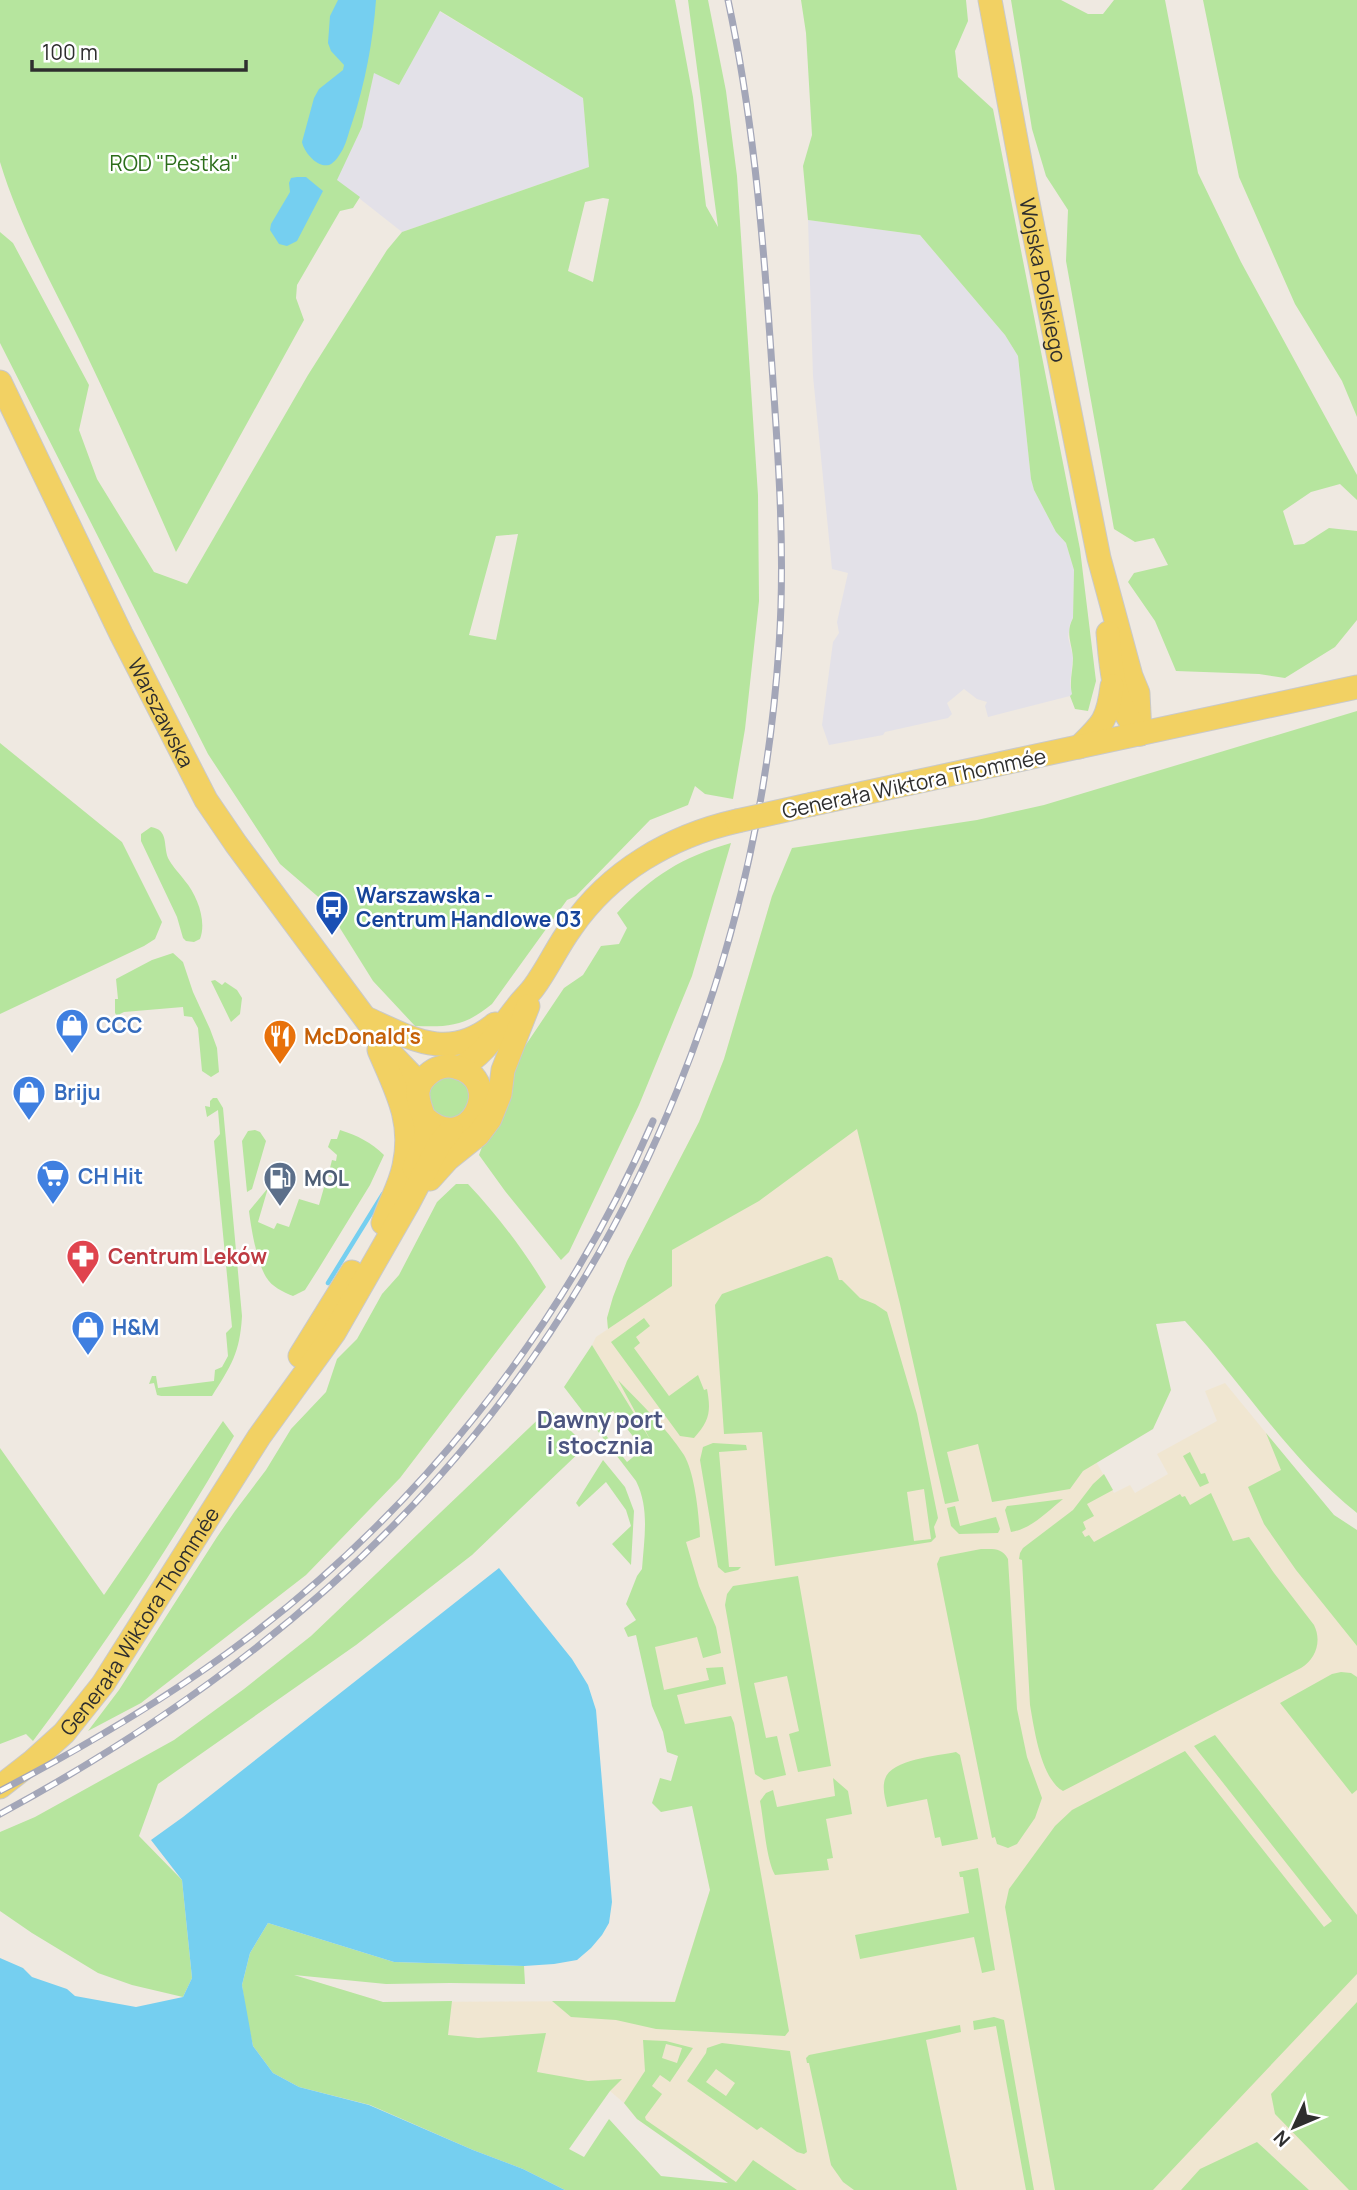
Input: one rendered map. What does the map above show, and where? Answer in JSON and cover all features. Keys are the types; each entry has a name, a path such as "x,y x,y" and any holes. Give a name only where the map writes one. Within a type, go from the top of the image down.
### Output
{"main road":[{"name":"Wojska Polskiego","path":"990,0 1099,558 1138,693 1140,734"},
{"name":"Warszawska","path":"0,382 121,634 206,800 365,1018 419,1087"},
{"name":"Wojska Polskiego","path":"1099,558 1113,679 1121,709 1140,734"},
{"name":"Wojska Polskiego","path":"1079,747 1109,713 1113,679"},
{"name":"Generała Wiktora Thommée","path":"477,1083 572,926 607,886 630,866 689,835 710,827 813,804 1357,687"},
{"path":"1138,693 1152,707 1169,716 1197,722"},
{"path":"365,1018 419,1042 443,1045 465,1042 484,1034 526,1000"},
{"path":"409,1202 448,1158 478,1135 490,1119 500,1094 503,1070 526,1000"},
{"name":"Generała Wiktora Thommée","path":"458,1068 470,1062 526,1000"},
{"name":"Warszawska","path":"365,1018 435,1070"},
{"path":"365,1018 393,1079 406,1122 404,1168 383,1223"},
{"path":"450,1066 458,1068 466,1071 477,1083 481,1099 476,1115 463,1126 452,1129 438,1128 425,1118 418,1104 419,1087 428,1074 435,1070 450,1066"},
{"name":"Generała Wiktora Thommée","path":"259,1437 282,1386 409,1180 426,1133 425,1118"},
{"name":"Generała Wiktora Thommée","path":"0,1787 50,1746 83,1711 110,1674 259,1437 334,1333 440,1143 452,1129"}],"shaded area":[{"path":"439,11 583,98 589,167 402,232 336,180 362,127 374,72 399,85"},
{"path":"808,220 920,235 1005,335 1018,356 1031,479 1056,532 1066,543 1074,570 1073,618 1068,637 1073,657 1070,696 988,717 985,706 987,702 977,699 964,689 947,703 952,714 948,718 885,732 883,735 829,745 822,725 833,642 839,633 837,622 848,573 832,569 813,376"},
{"path":"772,896 1114,1493 1130,1485 1135,1493 1168,1474 1157,1454 1217,1421 1205,1391 1225,1383 1357,1544 1357,2190 1309,2190 1257,2142 1182,2190 767,2190 730,2183 637,2119 610,2091 437,2074 289,1974 383,2002 675,2001 710,1890 671,1703 652,1706 663,1461 592,1345 596,1337 608,1329 607,1318 627,1261 699,1122 724,1059"}],"green space":[{"name":"ROD \"Pestka\"","path":"0,0 675,0 693,97 706,206 718,227 688,0 708,0 726,91 737,176 758,495 759,601 745,729 733,799 705,794 695,786 688,805 650,820 576,896 567,900 492,1004 482,1012 446,1026 415,1026 373,981 323,901 280,864 208,754 0,343 0,232 13,243 89,385 79,430 97,479 154,572 187,584 308,375 387,250 402,232 589,167 583,98 440,11 399,85 374,73 362,127 337,180 360,197 353,208 340,211 297,285 296,298 304,320 176,552 81,343 26,231 0,162","holes":["609,199 593,282 568,271 585,202","518,534 496,640 469,635 496,536"]},
{"path":"801,0 966,0 968,21 955,51 958,77 993,109 1080,549 1096,681 1088,711 1075,709 1070,696 1073,658 1069,633 1073,618 1074,570 1066,543 1056,532 1031,479 1018,356 1005,335 920,235 808,220 803,166 812,135 806,33"},
{"path":"1011,0 1061,0 1088,14 1103,14 1114,0 1165,0 1198,173 1241,262 1357,475 1357,500 1340,484 1311,492 1283,511 1294,545 1304,544 1329,528 1357,531 1357,620 1335,647 1285,678 1259,674 1176,671 1155,621 1128,582 1134,573 1168,565 1154,538 1135,542 1114,529 1066,261 1068,210 1046,176 1032,129"},
{"path":"1203,0 1357,0 1357,417 1342,381 1295,304 1239,177"},
{"path":"1357,711 1357,1513 1332,1492 1288,1445 1185,1321 1156,1324 1171,1390 1153,1429 1083,1471 1070,1489 992,1502 978,1444 947,1452 959,1501 945,1504 857,1129 759,1201 672,1250 672,1286 608,1329 607,1318 627,1261 699,1122 724,1059 772,896 792,848 977,820 1044,805"},
{"path":"0,743 122,842 162,922 155,939 144,946 0,1014"},
{"path":"151,827 161,831 168,858 197,901 202,932 200,939 194,942 183,938 177,917 141,841 141,834"},
{"path":"731,843 692,976 639,1105 569,1252 561,1260 479,1155 513,1064 564,988 583,975 601,946 619,944 627,928 617,913 643,888 669,869"},
{"path":"173,953 183,962 217,1048 219,1072 211,1077 202,1071 198,1028 192,1017 184,1016 183,1007 124,1012 120,1014 121,1021 115,1013 115,999 118,999 116,979 152,960"},
{"path":"215,980 222,985 225,982 237,990 242,998 240,1014 231,1022 211,981"},
{"path":"447,1075 468,1085 471,1102 457,1118 441,1118 429,1106 431,1086"},
{"path":"213,1098 217,1098 223,1108 242,1316 239,1340 229,1367 212,1396 161,1396 157,1395 154,1383 149,1384 152,1376 156,1376 158,1388 214,1381 215,1370 222,1367 228,1356 226,1333 232,1327 214,1141 220,1134 218,1110 207,1117 205,1106 210,1107"},
{"path":"340,1130 364,1140 384,1155 370,1185 305,1290 293,1296 268,1281 257,1254 249,1211 268,1188 258,1222 274,1229 277,1223 289,1227 299,1199 319,1205 325,1184 331,1186 333,1178 328,1176 332,1160 336,1161 337,1155 328,1147 331,1139 337,1139"},
{"path":"248,1131 260,1132 266,1141 252,1189 247,1192 242,1141"},
{"path":"456,1184 468,1184 479,1196 520,1247 546,1287 400,1478 306,1575 141,1703 88,1731 119,1690 217,1537 266,1470 291,1429 326,1392 337,1359 357,1339 382,1294 399,1275 437,1202"},
{"path":"827,1256 832,1258 839,1280 860,1298 887,1312 917,1414 938,1518 934,1527 936,1537 931,1542 775,1566 762,1432 724,1434 715,1305 722,1294","holes":["924,1489 931,1539 914,1541 907,1492"]},
{"path":"644,1318 650,1326 636,1337 640,1343 634,1348 669,1396 698,1375 704,1390 707,1389 708,1415 694,1438 680,1436 611,1342"},
{"path":"592,1345 651,1441 618,1380 669,1435 688,1463 696,1495 700,1537 686,1542 699,1586 716,1627 721,1653 703,1658 697,1637 655,1647 664,1690 709,1680 706,1668 723,1667 726,1684 677,1695 685,1724 731,1716 734,1723 789,2031 785,2036 656,2029 616,2020 571,2017 552,2001 675,2002 710,1890 692,1806 661,1812 652,1803 660,1778 671,1781 678,1756 667,1752 663,1732 652,1706 636,1635 628,1637 624,1628 636,1620 626,1604 642,1569 645,1524 643,1502 636,1481 564,1387","holes":["613,1411 643,1449 627,1462 597,1424"]},
{"path":"549,1409 586,1446 472,1555 356,1645 158,1784 139,1836 182,1880 192,1978 183,1997 132,1985 98,1973 0,1911 0,1832 35,1817 174,1740 244,1689 311,1636"},
{"path":"223,1421 234,1436 188,1514 113,1630 33,1741 26,1734 0,1744 0,1448 104,1595"},
{"path":"1266,1433 1334,1515 1357,1530 1357,1646 1296,1570 1264,1524 1248,1487 1281,1470"},
{"path":"713,1443 746,1445 747,1450 719,1452 729,1567 741,1567 725,1573 718,1567 700,1460 703,1447"},
{"path":"1190,1452 1201,1474 1205,1473 1209,1483 1200,1487 1183,1456"},
{"path":"603,1460 625,1487 634,1511 631,1565 612,1544 631,1526 626,1510 606,1482 579,1507 576,1503"},
{"path":"1104,1474 1113,1490 1087,1504 1094,1516 1083,1522 1086,1529 1082,1532 1085,1537 1089,1535 1094,1542 1180,1494 1185,1496 1190,1505 1211,1493 1233,1541 1249,1537 1314,1625 1317,1643 1314,1655 1301,1668 1063,1791 1055,1785 1044,1765 1030,1705 1022,1560 1019,1559 1023,1548 1073,1510"},
{"path":"1063,1499 1032,1524 1011,1532 1005,1510 1007,1506"},
{"path":"955,1506 960,1526 996,1517 1000,1529 998,1533 959,1534 951,1526 947,1508"},
{"path":"981,1549 1000,1551 1008,1559 1017,1709 1027,1757 1042,1798 1035,1818 1017,1844 1008,1848 997,1844 995,1837 992,1838 937,1564 940,1557"},
{"path":"798,1576 831,1766 798,1772 789,1734 799,1731 787,1676 754,1683 766,1738 777,1736 786,1775 764,1780 755,1774 725,1605 727,1594 733,1586"},
{"path":"1341,1672 1357,1677 1357,1790 1352,1794 1280,1703 1332,1674"},
{"path":"1215,1735 1357,1915 1357,1974 1153,2190 1055,2190 1005,1907 1009,1889 1055,1826 1072,1810 1185,1751 1324,1927 1332,1921 1194,1746"},
{"path":"956,1752 960,1755 978,1839 942,1846 940,1837 935,1838 927,1799 887,1807 884,1782 889,1772 905,1763"},
{"path":"833,1778 848,1791 852,1814 826,1819 833,1858 827,1859 829,1870 775,1875 767,1850 760,1801 766,1793 773,1790 777,1807 835,1796"},
{"path":"978,1868 995,1970 982,1973 974,1937 860,1959 855,1935 969,1913 963,1877 960,1877 959,1872"},
{"path":"268,1923 394,1962 524,1966 525,1984 386,1984 294,1975 383,2002 452,2001 448,2035 478,2038 546,2033 537,2072 588,2081 622,2079 610,2091 569,2149 584,2157 609,2119 661,2176 728,2183 637,2119 624,2103 645,2071 643,2040 666,2041 693,2048 670,2082 660,2075 652,2086 662,2094 645,2117 646,2120 736,2182 753,2160 797,2190 565,2190 523,2169 370,2105 299,2087 273,2073 253,2046 242,1985 250,1953","holes":["666,2044 682,2048 677,2063 662,2058"]},
{"path":"1357,2002 1357,2190 1349,2190 1275,2114 1271,2094"},
{"path":"994,2017 1004,2020 1034,2190 1026,2190 996,2026 974,2030 973,2021"},
{"path":"960,2025 961,2032 926,2040 957,2190 854,2190 843,2182 831,2165 806,2058 809,2055"},
{"path":"722,2043 790,2051 807,2152 797,2152 761,2127 757,2130 687,2081 707,2048","holes":["716,2069 735,2083 726,2096 706,2082"]},
{"path":"1257,2142 1309,2190 1181,2190 1200,2169"}],"water":[{"path":"338,0 376,0 368,62 357,108 343,149 333,162 324,165 312,158 302,142 319,89 343,70 344,65 331,51 328,43 330,16"},
{"path":"306,177 323,191 297,241 287,246 279,244 270,230 290,192 291,178"},
{"path":"499,1568 572,1659 588,1685 596,1710 612,1902 609,1923 602,1935 577,1960 554,1964 524,1966 394,1962 268,1923 250,1953 242,1985 253,2046 273,2073 299,2087 369,2105 523,2169 565,2190 0,2190 0,1958 23,1968 32,1977 67,1989 75,1996 136,2007 183,1997 192,1978 182,1880 151,1840"}],"waterway":[{"path":"328,1283 383,1194"}],"railway":[{"path":"0,1814 119,1744 233,1665 340,1577 437,1479 509,1390 574,1295 630,1195 677,1091 716,983 746,872 767,760 781,607 780,492 763,253 750,126 728,0"},
{"path":"0,1791 115,1727 226,1654 294,1601 358,1544 419,1482 475,1416 527,1347 574,1274 616,1199 653,1121"}],"place":[{"name":"Warszawska - Centrum Handlowe 03","path":"332,937"},
{"name":"CCC","path":"72,1055"},
{"name":"McDonald's","path":"280,1066"},
{"name":"Briju","path":"29,1122"},
{"name":"CH Hit","path":"53,1206"},
{"name":"MOL","path":"280,1208"},
{"name":"Centrum Leków","path":"83,1286"},
{"name":"H&M","path":"88,1357"}],"district":[{"name":"Dawny port i stocznia","path":"600,1432"}]}
